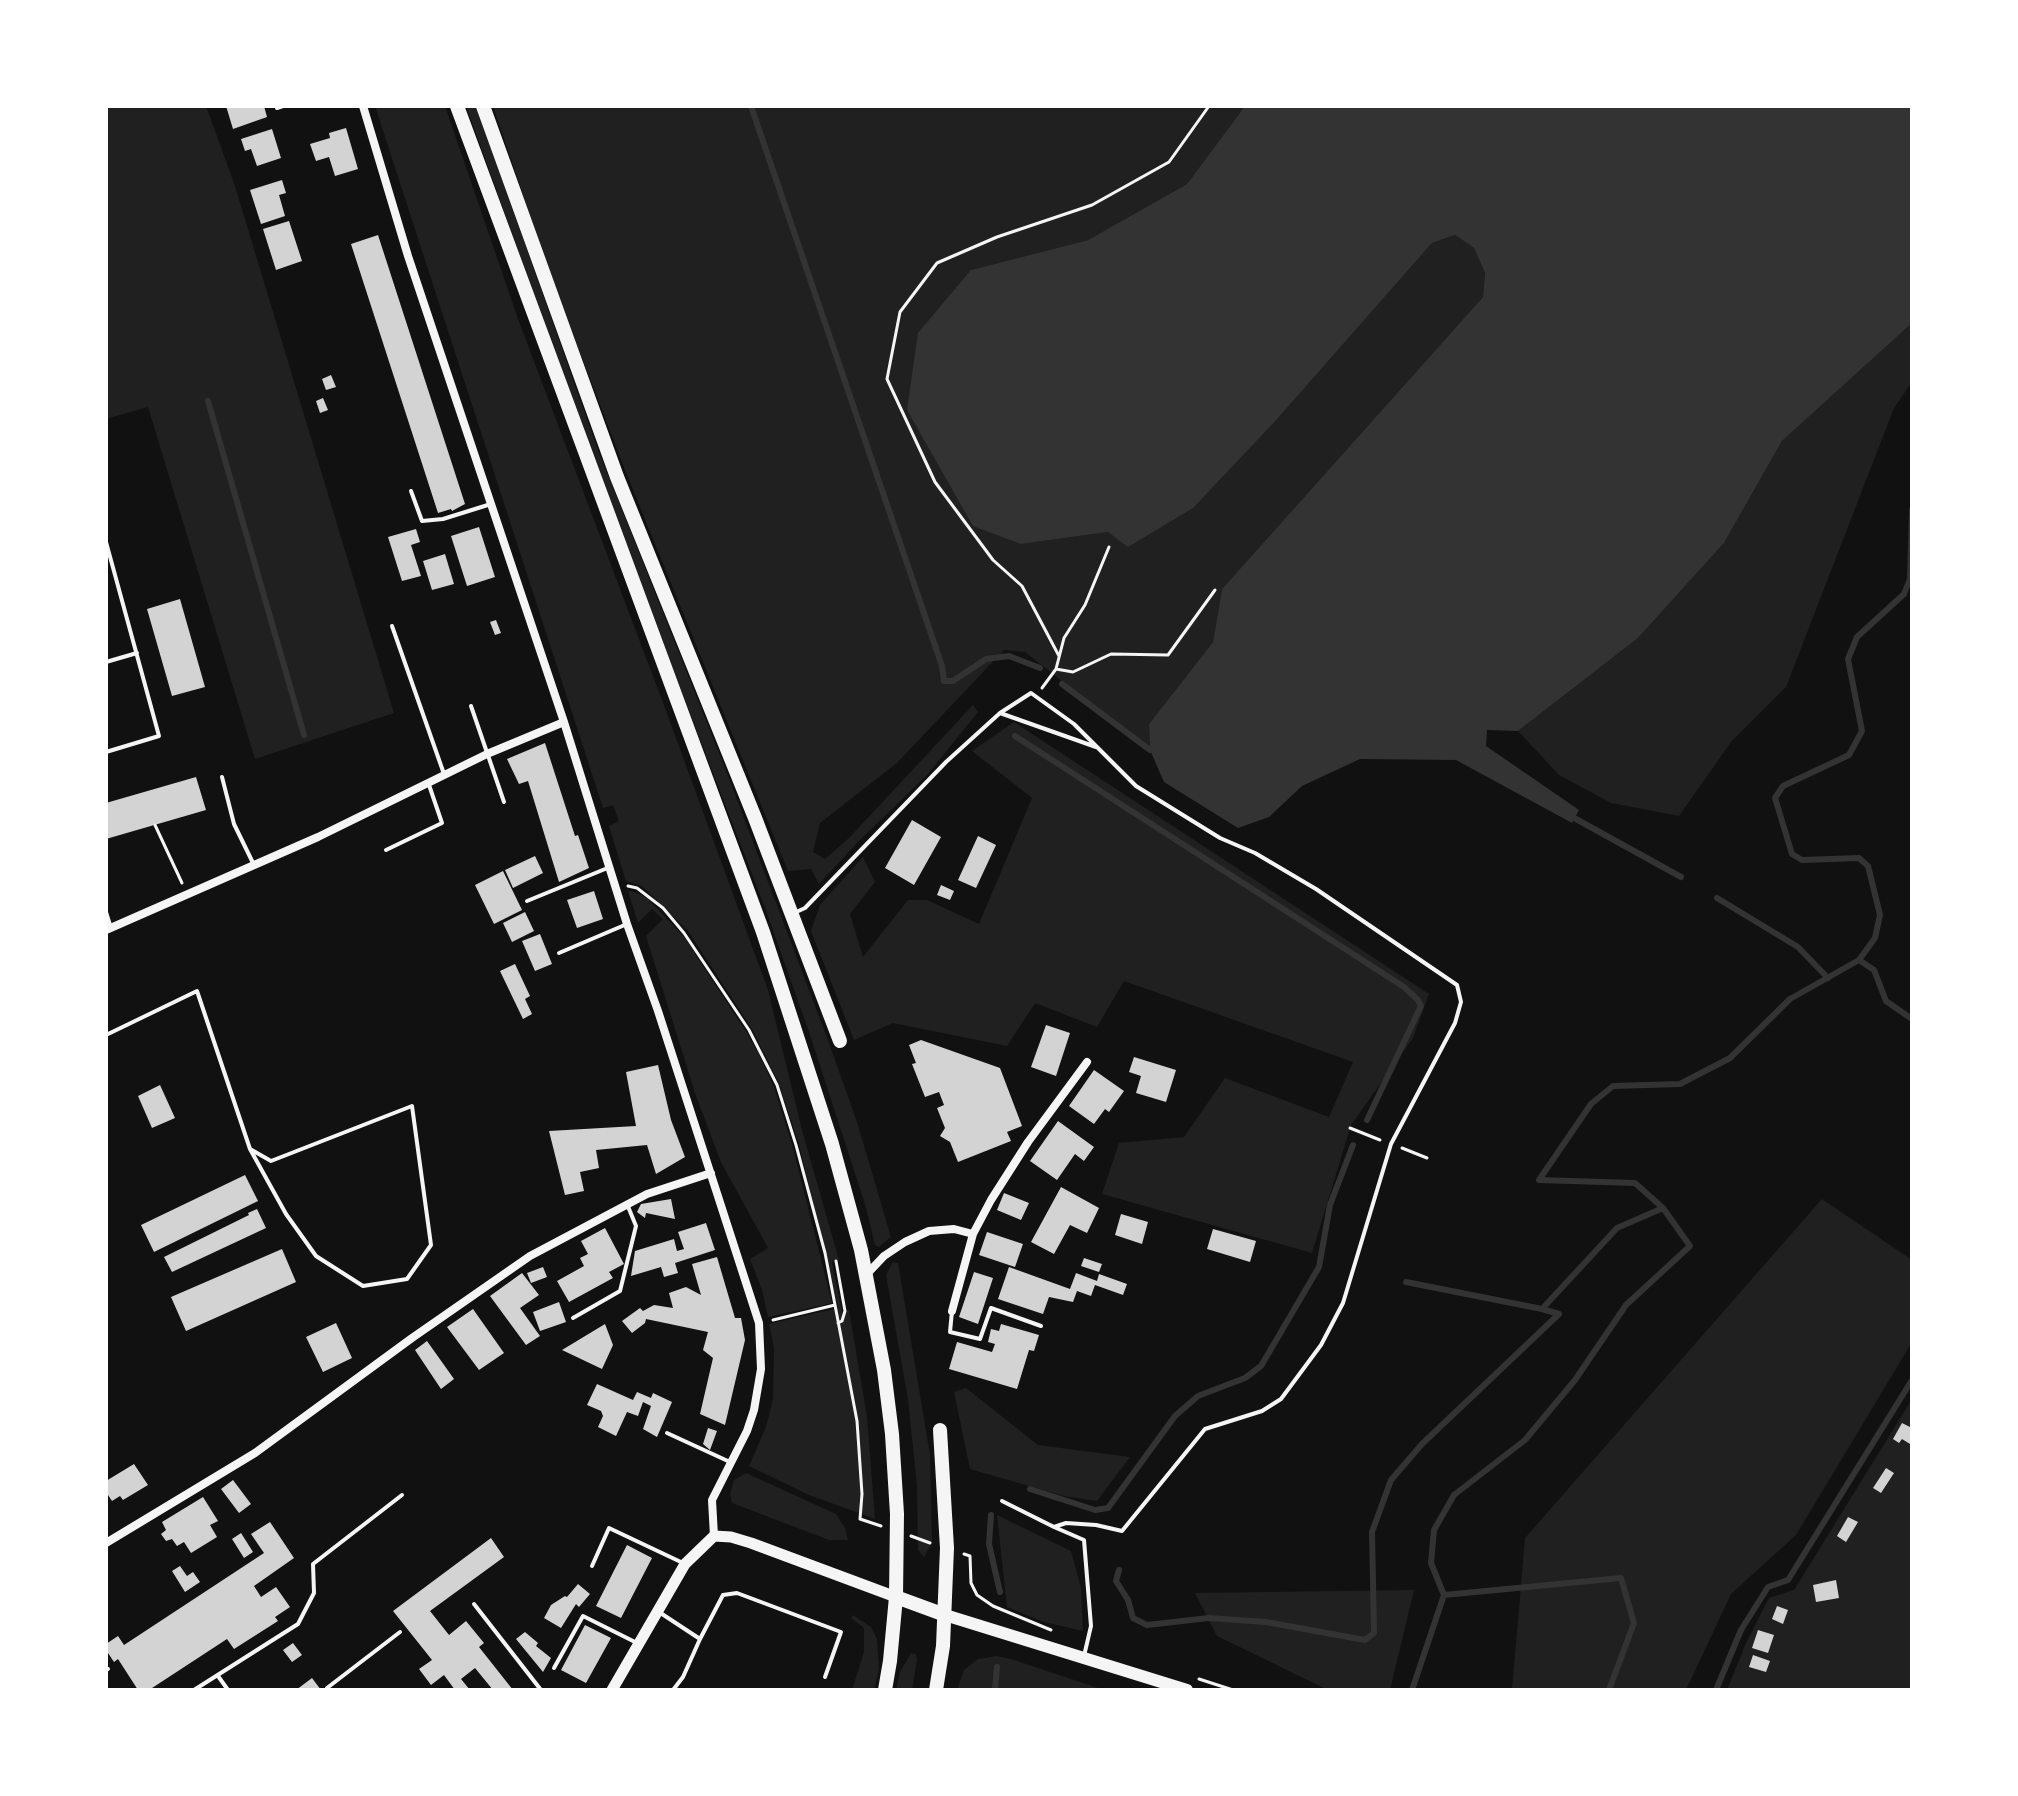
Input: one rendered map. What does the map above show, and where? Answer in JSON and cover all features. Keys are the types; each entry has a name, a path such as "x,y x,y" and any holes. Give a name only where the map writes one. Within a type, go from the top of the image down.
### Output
{"main road":[{"path":"457,106 763,932 832,1144 866,1276 884,1370 892,1434 897,1514 896,1597 885,1690"},
{"path":"483,106 617,477 840,1041"},
{"path":"936,1690 945,1615 947,1548 940,1430"},
{"path":"896,1597 1187,1690"}],"street":[{"path":"363,106 408,256 564,722 627,924 759,1323 762,1345 758,1389 747,1431 712,1500 714,1536"},
{"path":"108,929 318,837 444,774 564,722"},
{"path":"952,1311 973,1234 1028,1142 1087,1062"},
{"path":"106,1543 255,1453 530,1256 647,1194 711,1173"},
{"path":"866,1276 884,1256 929,1231 954,1229 973,1234"},
{"path":"612,1690 685,1564 714,1536 751,1543 896,1597"}],"lane":[{"path":"411,491 422,521 443,519 491,504"},
{"path":"106,542 159,736 106,752"},
{"path":"392,626 444,774"},
{"path":"106,662 137,653"},
{"path":"792,914 805,908 946,762 1000,713 1031,693 1074,724 1136,786 1220,838 1255,853 1316,889 1457,985 1461,1002 1455,1023 1391,1144 1343,1303 1321,1345 1281,1399 1262,1411 1205,1429 1122,1531 1066,1523 1054,1527"},
{"path":"471,706 504,802"},
{"path":"1000,713 1098,748"},
{"path":"222,777 234,824 254,865"},
{"path":"386,850 442,823 428,782"},
{"path":"527,901 610,867"},
{"path":"106,912 108,929"},
{"path":"559,953 627,924"},
{"path":"106,1035 197,991 250,1149 286,1214 316,1256 363,1286 407,1279 431,1245 412,1106 271,1161 250,1149"},
{"path":"573,1318 620,1291 636,1226 627,1204"},
{"path":"952,1311 950,1332 980,1339 991,1308 1041,1326"},
{"path":"667,1433 731,1463"},
{"path":"194,1690 298,1624 314,1593 313,1564 402,1495"},
{"path":"1002,1501 1084,1540 1091,1626 1083,1659"},
{"path":"592,1566 609,1528 685,1564"},
{"path":"673,1690 683,1677 723,1595 737,1593 841,1632 825,1677"},
{"path":"474,1604 541,1690"},
{"path":"658,1611 700,1639"},
{"path":"554,1668 583,1616 640,1645"},
{"path":"329,1690 327,1688 400,1632"},
{"path":"218,1676 228,1690"}],"path":[{"path":"1059,656 1022,586 993,560 935,482 887,379 900,312 937,263 997,237 1092,205 1169,162 1209,106"},
{"path":"1031,693 1044,687 1056,669 1064,638 1085,605 1109,547"},
{"path":"1056,669 1073,672 1111,654 1168,655 1215,590"},
{"path":"155,825 187,894"},
{"path":"616,888 637,888 663,908 684,933 749,1030 777,1085 825,1253 835,1305 857,1421 862,1494 860,1519"},
{"path":"836,1261 845,1311 842,1321 838,1323"},
{"path":"759,1323 835,1305"}],"shaded area":[{"path":"106,106 206,106 235,186 394,713 255,759 148,407 106,419"},
{"path":"375,106 445,106 518,319 768,990 802,1130 839,1260 832,1262 842,1311 849,1310 867,1417 875,1519 809,1495 749,1466 766,1427 773,1399 774,1348 769,1324 838,1308 799,1144 778,1082 752,1029 688,931 642,886 626,881 609,826 619,821 613,805 603,808"},
{"path":"466,106 476,106 598,450 725,768 829,1043 857,1122 891,1237 879,1247 875,1245 865,1204 809,1032 764,905 622,537"},
{"path":"493,106 1245,106 1187,184 1088,240 971,270 1021,544 1108,532 1279,417 1432,243 1455,235 1474,248 1485,273 1483,297 1222,589 1213,642 1149,724 1150,750 1025,652 1004,650 897,763 820,823 813,852 825,859 849,838 973,705 978,712 928,774 819,884 811,869 788,871 625,470 550,274"},
{"path":"1245,106 1912,106 1912,323 1782,441 1724,543 1638,638 1518,731 1487,730 1486,746 1579,810 1572,823 1456,760 1360,759 1302,786 1269,817 1238,828 1164,782 1150,750 1149,724 1213,642 1222,589 1483,297 1485,273 1474,248 1455,235 1432,243 1279,417 1193,508 1128,547 1108,532 1021,544 973,526 907,410 918,333 971,270 1088,240 1187,184"},
{"path":"1912,323 1912,382 1894,408 1786,687 1731,742 1679,816 1611,803 1559,775 1518,731 1638,638 1724,543 1782,441"},
{"path":"1014,722 1429,994 1413,1038 1351,1125 1312,1253 1102,1194 1119,1143 1184,1137 1225,1078 1329,1117 1353,1062 1124,981 1097,1027 1035,1003 1007,1046 893,1023 854,1040 811,931 820,905 863,857 875,882 850,914 863,957 908,900 927,900 979,924 1032,798 972,751"},
{"path":"628,891 647,898 684,937 762,1060 793,1148 832,1303 768,1317 750,1259 768,1248 721,1162 696,1096 646,936 663,919 652,909 638,923"},
{"path":"1822,1199 1912,1260 1912,1342 1796,1535 1731,1594 1686,1690 1512,1690 1525,1538"},
{"path":"893,1262 898,1263 930,1455 932,1543 924,1557 918,1550 917,1486 908,1399 886,1275"},
{"path":"966,1388 1038,1445 1130,1457 1097,1501 1064,1496 970,1469 954,1392"},
{"path":"1912,1399 1912,1690 1727,1690 1769,1598 1794,1590"},
{"path":"746,1473 836,1514 848,1540 829,1540 732,1503 730,1494 734,1480"},
{"path":"997,1515 1071,1551 1081,1588 1083,1631 1044,1622 1007,1607"},
{"path":"1414,1590 1390,1690 1328,1690 1217,1636 1195,1593"},
{"path":"853,1615 871,1627 877,1639 879,1669 874,1690 852,1690 864,1652 864,1628 851,1618"},
{"path":"911,1653 916,1654 917,1660 912,1690 896,1690 900,1672"},
{"path":"997,1656 1104,1690 957,1690 964,1670 978,1659"}],"building":[{"path":"226,106 264,106 267,117 233,129"},
{"path":"346,128 358,169 335,176 329,157 316,161 310,144 330,138 329,133"},
{"path":"272,129 281,158 257,166 251,149 245,151 241,139"},
{"path":"282,180 286,193 279,195 285,216 261,224 250,190"},
{"path":"289,221 302,261 276,270 263,229"},
{"path":"378,235 465,504 452,511 438,513 351,244"},
{"path":"331,375 336,387 326,390 322,379"},
{"path":"323,398 328,410 320,413 316,401"},
{"path":"479,527 495,577 467,586 451,536"},
{"path":"416,529 420,542 411,545 421,576 402,581 388,537"},
{"path":"445,554 454,584 432,590 423,561"},
{"path":"180,599 205,687 172,696 147,609"},
{"path":"496,620 501,633 495,635 490,622"},
{"path":"545,743 575,836 578,835 589,868 559,882 528,781 519,784 507,759"},
{"path":"196,777 206,810 106,839 106,803"},
{"path":"912,820 941,837 914,885 885,868"},
{"path":"978,836 996,845 976,888 958,880"},
{"path":"535,856 543,873 513,888 505,870"},
{"path":"503,871 522,910 494,924 475,885"},
{"path":"941,885 954,891 950,900 937,895"},
{"path":"594,891 603,919 577,928 567,900"},
{"path":"525,912 534,931 512,942 503,923"},
{"path":"540,934 552,964 535,971 522,941"},
{"path":"515,964 530,996 525,999 532,1014 523,1019 500,971"},
{"path":"1046,1025 1070,1033 1056,1076 1031,1067"},
{"path":"921,1040 1000,1068 1022,1126 1007,1132 1011,1141 958,1162 950,1142 940,1136 945,1128 937,1108 944,1105 939,1092 925,1097 912,1064 916,1063 909,1045"},
{"path":"1134,1057 1176,1070 1166,1102 1136,1093 1141,1076 1129,1072"},
{"path":"658,1065 671,1120 685,1157 656,1174 647,1145 596,1150 599,1168 580,1172 584,1191 565,1195 549,1131 636,1126 626,1072"},
{"path":"1094,1070 1124,1091 1109,1112 1105,1109 1094,1124 1069,1106"},
{"path":"160,1085 175,1118 152,1128 138,1096"},
{"path":"1058,1121 1094,1147 1084,1161 1075,1154 1057,1180 1030,1161"},
{"path":"245,1175 258,1201 154,1252 141,1225"},
{"path":"1061,1187 1099,1208 1087,1233 1070,1225 1054,1254 1031,1242"},
{"path":"1004,1193 1029,1203 1021,1220 997,1210"},
{"path":"671,1199 675,1219 646,1213 645,1218 637,1212 641,1204"},
{"path":"257,1209 266,1228 172,1272 164,1257"},
{"path":"1121,1214 1148,1222 1142,1244 1115,1235"},
{"path":"706,1223 715,1250 675,1263 678,1273 664,1277 661,1267 631,1276 635,1251 674,1239 677,1251 684,1249 678,1232"},
{"path":"605,1228 624,1264 609,1272 613,1278 569,1302 557,1281 584,1266 580,1258 588,1254 581,1241"},
{"path":"1213,1229 1256,1241 1250,1262 1207,1249"},
{"path":"987,1232 1023,1244 1015,1267 979,1255"},
{"path":"282,1249 296,1282 186,1331 171,1297"},
{"path":"717,1257 735,1318 741,1318 745,1340 725,1425 700,1414 713,1358 703,1350 708,1332 646,1319 632,1333 622,1321 640,1308 643,1311 654,1305 673,1308 669,1293 686,1287 701,1295 692,1264"},
{"path":"1084,1258 1102,1264 1099,1272 1081,1266"},
{"path":"543,1267 547,1277 531,1283 527,1273"},
{"path":"1009,1267 1070,1289 1076,1273 1097,1281 1099,1274 1127,1284 1123,1295 1095,1285 1091,1296 1077,1291 1073,1302 1049,1297 1043,1314 998,1299"},
{"path":"974,1272 993,1278 978,1324 959,1317"},
{"path":"522,1273 539,1295 520,1308 540,1336 526,1345 490,1296"},
{"path":"559,1302 566,1322 540,1331 533,1312"},
{"path":"473,1309 504,1353 479,1370 447,1327"},
{"path":"336,1323 352,1358 323,1372 306,1337"},
{"path":"605,1324 613,1345 602,1369 562,1350"},
{"path":"1001,1324 1039,1335 1034,1351 1029,1350 1017,1389 949,1369 957,1342 992,1352 995,1344 988,1342 991,1329 999,1331"},
{"path":"427,1341 454,1379 441,1389 415,1350"},
{"path":"597,1384 633,1400 637,1392 651,1398 653,1393 672,1402 657,1437 643,1429 651,1406 643,1402 638,1416 627,1412 616,1436 598,1427 603,1416 601,1411 587,1405"},
{"path":"1902,1423 1912,1428 1910,1444 1902,1439 1899,1443 1893,1439"},
{"path":"708,1428 717,1431 710,1450 703,1444"},
{"path":"134,1464 148,1485 123,1500 120,1496 112,1501 106,1492 106,1481"},
{"path":"1886,1468 1894,1473 1881,1493 1873,1488"},
{"path":"233,1480 251,1504 239,1513 221,1489"},
{"path":"203,1497 218,1521 210,1525 217,1537 191,1553 184,1542 177,1546 172,1539 166,1541 161,1534 166,1530 162,1522"},
{"path":"1848,1517 1858,1522 1846,1542 1837,1536"},
{"path":"270,1522 294,1558 254,1586 261,1597 276,1587 290,1607 275,1617 278,1621 234,1649 227,1639 149,1690 138,1690 118,1659 114,1662 106,1650 106,1644 118,1636 124,1645 264,1553 251,1534"},
{"path":"241,1533 253,1552 244,1558 232,1539"},
{"path":"491,1538 504,1557 430,1611 449,1635 466,1621 484,1643 479,1647 513,1690 493,1690 475,1668 461,1679 470,1690 455,1690 444,1675 431,1685 419,1669 432,1660 393,1611"},
{"path":"627,1545 652,1558 621,1618 596,1606"},
{"path":"180,1566 187,1576 193,1572 200,1582 185,1592 172,1571"},
{"path":"1836,1580 1839,1598 1816,1602 1813,1585"},
{"path":"578,1584 590,1594 579,1607 576,1604 561,1628 544,1618 551,1605 567,1597"},
{"path":"1777,1606 1788,1610 1783,1624 1772,1619"},
{"path":"585,1625 611,1638 586,1683 561,1670"},
{"path":"1758,1630 1774,1635 1768,1653 1752,1648"},
{"path":"525,1632 551,1658 543,1672 516,1639"},
{"path":"293,1643 302,1655 292,1662 283,1650"},
{"path":"1753,1655 1770,1661 1766,1672 1749,1667"},
{"path":"312,1678 321,1690 296,1690"}],"waterway":[{"path":"751,106 942,666 944,681 953,681 986,659 1009,656 1040,668"},
{"path":"208,401 304,735"},
{"path":"1412,1690 1444,1595 1431,1563 1434,1530 1454,1495 1525,1440 1575,1380 1626,1305 1690,1246 1663,1208 1635,1183 1539,1180 1591,1104 1613,1086 1680,1084 1730,1058 1790,999 1859,960 1875,938 1880,915 1868,866 1859,858 1802,860 1792,854 1775,798 1783,786 1849,755 1862,731 1848,659 1857,637 1904,594 1910,579 1912,510"},
{"path":"1062,684 1150,750"},
{"path":"1015,736 1404,987 1418,1000 1421,1006 1367,1120"},
{"path":"1576,819 1681,877"},
{"path":"1717,898 1798,947 1828,978"},
{"path":"1859,960 1874,970 1886,1001 1912,1019"},
{"path":"1030,1489 1095,1510 1108,1508 1175,1416 1198,1396 1245,1378 1261,1366 1319,1267 1330,1205 1353,1145"},
{"path":"1406,1282 1542,1309 1617,1228 1663,1208"},
{"path":"1119,1570 1116,1581 1128,1600 1133,1618 1147,1625 1209,1618 1266,1622 1365,1640 1374,1633 1372,1532 1391,1480 1422,1444 1559,1314 1542,1309"},
{"path":"1716,1690 1741,1630 1768,1587 1788,1580 1912,1380"},
{"path":"991,1515 989,1544 1000,1592"},
{"path":"1444,1595 1621,1578 1634,1623 1609,1690"},
{"path":"995,1690 997,1667"}]}
